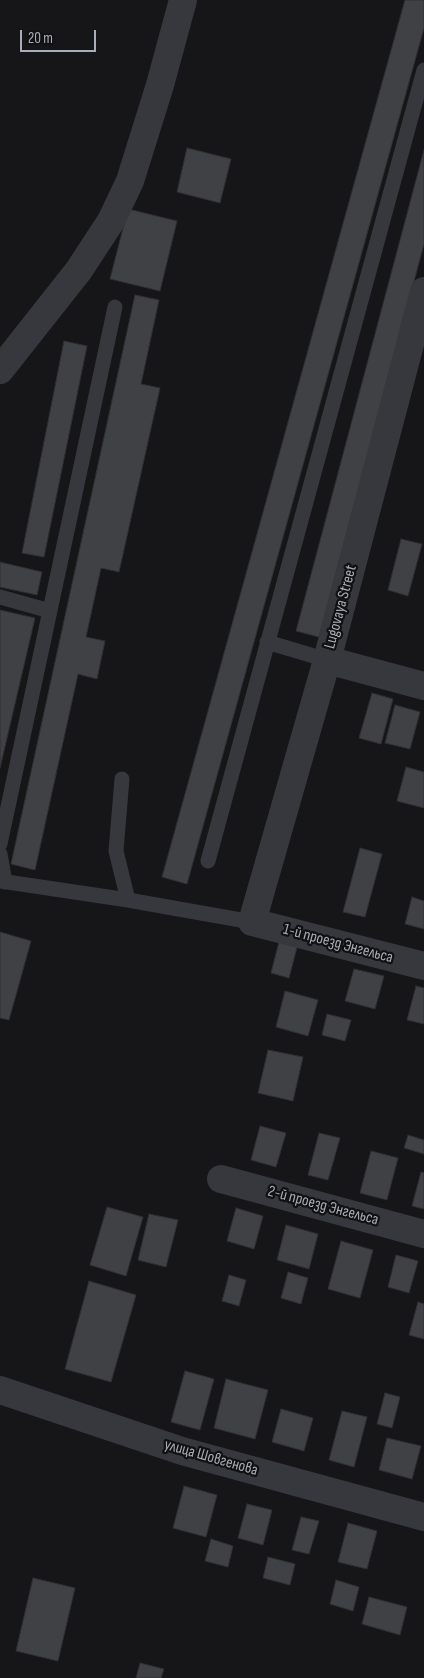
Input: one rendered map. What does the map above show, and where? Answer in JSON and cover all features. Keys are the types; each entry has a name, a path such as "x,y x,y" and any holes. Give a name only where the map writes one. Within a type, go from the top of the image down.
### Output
{"street":[{"path":"0,370 78,270 111,221 130,181 160,85 183,0"},
{"name":"Lugovaya Street","path":"252,922 328,660 424,290"},
{"path":"328,660 424,686"},
{"name":"1-й проезд Энгельса","path":"252,922 424,966"},
{"name":"2-й проезд Энгельса","path":"221,1179 424,1234"},
{"name":"улица Шовгенова","path":"0,1390 182,1451 424,1517"}],"lane":[{"path":"208,861 424,70"},
{"path":"0,844 115,307"},
{"path":"0,597 50,611"},
{"path":"267,642 328,660"},
{"path":"122,779 116,851 128,900"},
{"path":"0,854 2,882 128,900 252,922"}],"building":[{"path":"405,0 424,0 424,28 187,884 162,877"},
{"path":"187,148 231,159 220,203 177,192"},
{"path":"424,150 424,244 319,637 296,631"},
{"path":"128,209 177,221 160,291 110,279"},
{"path":"135,295 159,300 141,384 160,388 119,572 101,568 86,637 105,641 97,679 78,674 35,870 11,864"},
{"path":"64,341 87,346 44,557 22,553"},
{"path":"401,539 422,544 408,596 388,590"},
{"path":"0,562 42,572 37,595 0,587"},
{"path":"0,610 35,618 0,768"},
{"path":"372,693 393,699 381,744 359,738"},
{"path":"395,705 420,712 410,749 385,743"},
{"path":"406,767 424,772 424,808 397,801"},
{"path":"360,848 382,854 365,917 343,912"},
{"path":"412,897 424,901 424,929 405,924"},
{"path":"0,932 31,941 9,1020 0,1018"},
{"path":"279,942 297,947 289,978 271,973"},
{"path":"354,969 384,976 375,1009 345,1001"},
{"path":"416,986 424,988 424,1024 407,1020"},
{"path":"285,991 318,1000 308,1036 276,1027"},
{"path":"327,1014 351,1020 345,1041 322,1035"},
{"path":"268,1050 303,1057 293,1101 258,1093"},
{"path":"260,1126 286,1133 276,1167 251,1160"},
{"path":"319,1133 340,1138 328,1180 308,1175"},
{"path":"408,1135 424,1140 424,1154 404,1148"},
{"path":"371,1151 398,1158 387,1200 360,1193"},
{"path":"421,1172 424,1173 424,1209 412,1206"},
{"path":"107,1207 143,1217 126,1276 90,1265"},
{"path":"236,1208 263,1216 254,1249 227,1241"},
{"path":"149,1214 178,1220 166,1267 138,1260"},
{"path":"286,1225 318,1234 309,1269 277,1260"},
{"path":"341,1241 373,1250 360,1298 328,1289"},
{"path":"396,1255 418,1261 409,1293 388,1287"},
{"path":"288,1272 308,1278 301,1304 281,1298"},
{"path":"229,1275 246,1280 239,1306 222,1301"},
{"path":"89,1281 136,1295 111,1382 65,1369"},
{"path":"418,1302 424,1304 424,1339 409,1335"},
{"path":"185,1371 214,1379 200,1430 171,1422"},
{"path":"226,1379 268,1390 255,1439 214,1428"},
{"path":"385,1393 400,1397 392,1428 377,1424"},
{"path":"281,1409 313,1418 304,1451 272,1442"},
{"path":"342,1411 367,1417 354,1467 329,1460"},
{"path":"387,1438 421,1446 412,1479 379,1470"},
{"path":"184,1486 217,1495 206,1537 173,1528"},
{"path":"247,1504 272,1510 263,1545 238,1538"},
{"path":"301,1517 319,1521 309,1554 292,1550"},
{"path":"348,1523 377,1531 367,1569 338,1562"},
{"path":"211,1539 233,1546 228,1567 205,1561"},
{"path":"268,1557 295,1564 290,1585 263,1578"},
{"path":"33,1578 75,1588 58,1661 16,1651"},
{"path":"336,1580 359,1587 353,1611 330,1604"},
{"path":"369,1597 407,1607 400,1635 362,1624"},
{"path":"140,1663 164,1669 161,1678 136,1678"}]}
